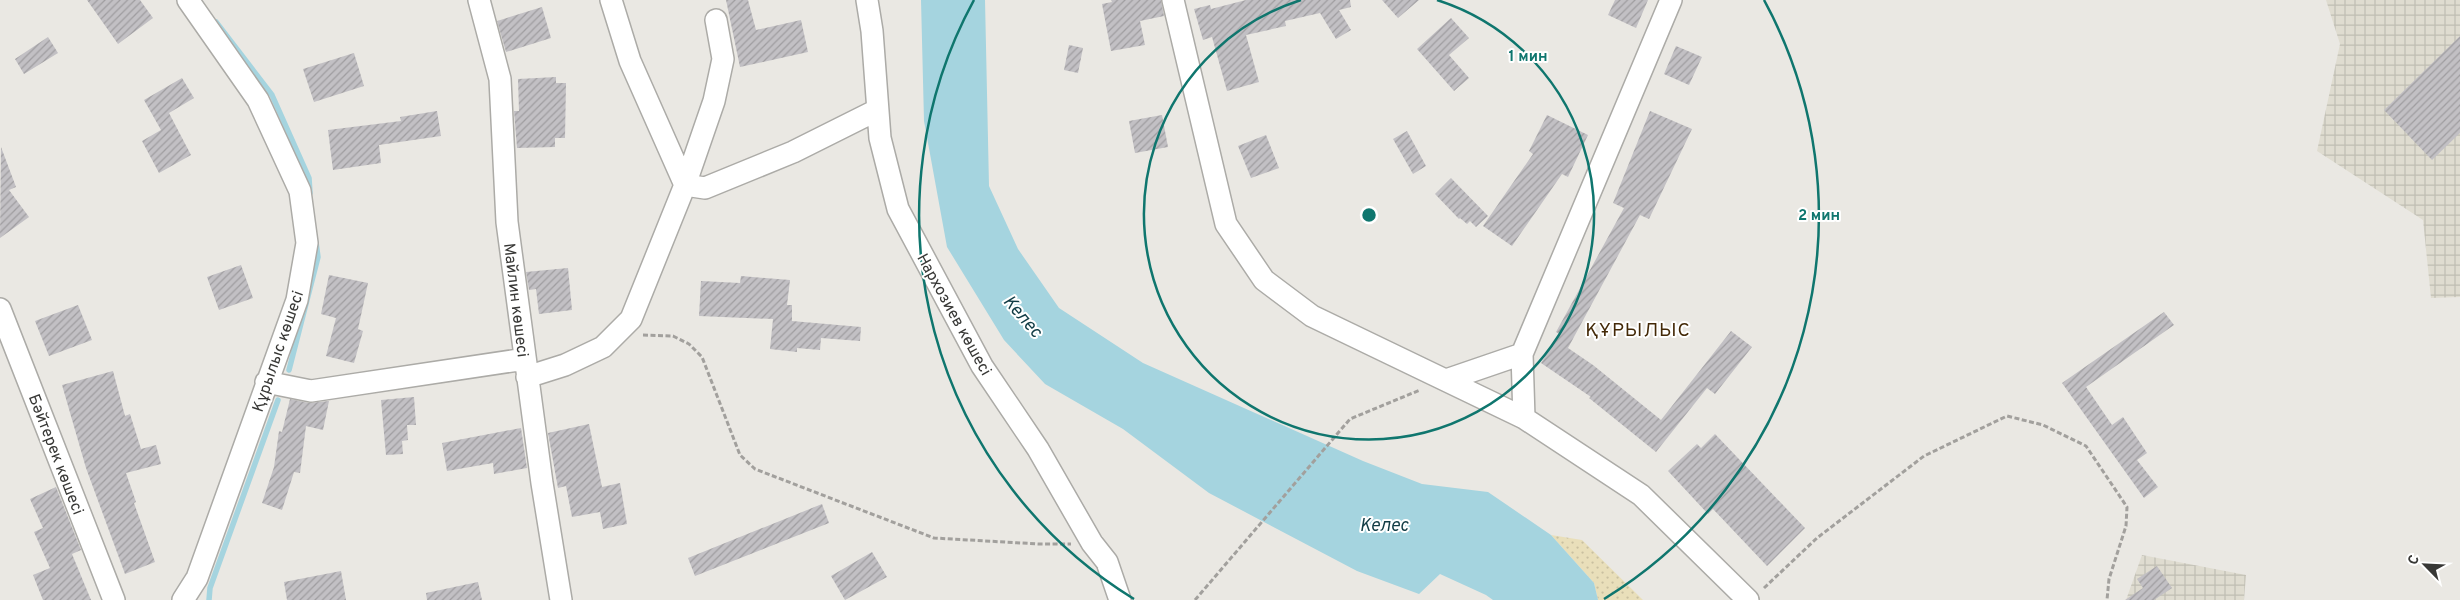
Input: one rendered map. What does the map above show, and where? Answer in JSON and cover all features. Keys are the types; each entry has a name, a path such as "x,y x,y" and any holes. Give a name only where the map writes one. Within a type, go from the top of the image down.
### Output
{"street":[{"name":"Құрылыс көшесі","path":"183,600 197,578 297,300 307,243 300,191 258,100 188,0"},
{"name":"Майлин көшесі","path":"479,0 500,79 507,222 526,368 561,600"},
{"path":"611,0 630,61 685,185"},
{"name":"Нархозиев көшесі","path":"867,0 872,31 880,138 898,209 982,366 1038,449 1092,543 1107,562 1120,600"},
{"path":"1173,0 1226,224 1264,280 1312,316 1524,418 1641,494 1754,597"},
{"path":"1524,418 1522,354 1671,0"},
{"path":"266,382 311,390 565,364 603,347 631,319 685,185 714,101 723,59 716,20"},
{"path":"685,185 705,188 793,152 877,110"},
{"name":"Бәйтерек көшесі","path":"0,309 114,600"},
{"path":"1446,380 1522,354"}],"path":[{"path":"618,334 673,336 689,344 702,357 740,455 755,469 934,538 1039,544 1092,543"},
{"path":"1195,600 1239,551 1350,419 1446,380"},
{"path":"1754,597 1817,538 1924,456 2006,416 2043,424 2086,446 2127,507 2126,526 2109,579 2107,600"}],"shaded area":[{"path":"2326,0 2460,0 2460,297 2431,298 2423,220 2317,151 2340,44"},
{"path":"2142,555 2246,575 2244,600 2126,600"}],"sand":[{"path":"1551,535 1582,540 1643,600 1598,600 1594,583"}],"water":[{"name":"Келес","path":"921,0 985,0 989,186 1018,249 1059,308 1143,363 1363,461 1422,484 1488,492 1551,535 1594,583 1598,600 1493,600 1440,574 1419,594 1357,571 1209,493 1123,429 1045,384 1004,340 947,247 924,121"}],"building":[{"path":"87,0 140,0 153,18 118,44"},
{"path":"726,0 748,0 756,30 801,20 808,52 740,67"},
{"path":"1111,0 1161,0 1164,16 1140,21 1145,45 1111,51 1102,4 1112,2"},
{"path":"1246,0 1350,0 1351,7 1339,10 1351,30 1336,39 1320,13 1285,21 1286,26 1246,35 1259,82 1227,91 1212,37 1203,40 1194,9 1210,5 1211,9"},
{"path":"1382,0 1419,0 1398,18"},
{"path":"1615,0 1648,0 1636,28 1608,15"},
{"path":"542,7 551,38 506,52 497,21"},
{"path":"1451,18 1469,38 1449,55 1469,78 1454,91 1417,49"},
{"path":"2460,36 2460,133 2432,160 2384,110"},
{"path":"48,37 58,53 24,74 15,59"},
{"path":"1069,45 1083,48 1078,73 1064,70"},
{"path":"1676,46 1702,57 1689,85 1664,74"},
{"path":"354,53 364,86 314,102 303,69"},
{"path":"556,77 556,83 566,83 565,138 555,138 555,147 517,148 514,111 519,111 518,79"},
{"path":"182,78 194,98 169,113 191,155 159,173 142,141 161,130 144,100"},
{"path":"437,111 441,136 379,145 381,163 333,170 328,130 401,121 400,117"},
{"path":"1650,111 1692,129 1649,219 1640,215 1568,348 1593,365 1661,420 1731,331 1752,347 1715,394 1707,388 1656,452 1589,398 1591,397 1541,363 1560,334 1556,332 1624,208 1613,203"},
{"path":"1162,115 1168,147 1135,153 1129,121"},
{"path":"1547,115 1588,135 1568,177 1562,174 1512,246 1483,226 1533,154 1529,151"},
{"path":"1407,131 1426,166 1413,174 1393,139"},
{"path":"1266,135 1279,168 1251,178 1238,146"},
{"path":"1,147 16,187 9,190 29,217 0,238"},
{"path":"1451,178 1488,216 1476,227 1470,221 1467,224 1459,219 1435,194"},
{"path":"241,265 253,298 219,310 207,277"},
{"path":"568,268 572,310 539,314 536,289 529,290 526,272"},
{"path":"329,275 368,283 358,329 363,331 354,363 326,356 336,318 321,314"},
{"path":"741,276 790,280 787,305 792,305 792,321 861,327 860,341 821,338 820,350 797,348 797,352 770,349 773,319 699,316 701,281 740,283"},
{"path":"78,305 92,340 49,356 35,321"},
{"path":"2164,312 2174,325 2086,387 2112,425 2123,417 2147,453 2137,460 2158,487 2144,498 2062,383"},
{"path":"113,371 125,416 130,414 141,449 156,445 161,464 126,473 136,502 134,503 155,562 125,574 86,468 62,385"},
{"path":"414,397 416,425 407,425 408,440 402,441 403,454 386,455 381,400"},
{"path":"290,399 309,403 329,401 323,430 306,426 300,473 294,472 282,510 262,503 274,467 279,431 282,432"},
{"path":"589,424 602,487 620,483 627,524 603,529 600,512 572,517 566,486 558,488 548,433"},
{"path":"521,428 527,468 494,474 493,463 447,471 442,443"},
{"path":"1715,434 1805,528 1767,566 1713,509 1708,514 1668,471 1697,444 1701,448"},
{"path":"56,487 81,550 72,554 91,600 43,600 33,575 50,568 34,532 43,528 30,499"},
{"path":"822,504 829,523 695,576 688,558"},
{"path":"872,552 887,577 845,600 831,576"},
{"path":"2157,566 2172,588 2154,600 2125,600 2143,588 2137,579"},
{"path":"341,571 346,600 287,600 284,582"},
{"path":"478,582 482,600 427,600 426,593"}],"waterway":[{"path":"216,22 272,95 309,178 310,193"},
{"path":"289,370 318,257 316,242"},
{"path":"209,600 210,588 278,400"}],"district":[{"name":"ҚҰРЫЛЫС","path":"1638,329"}]}
